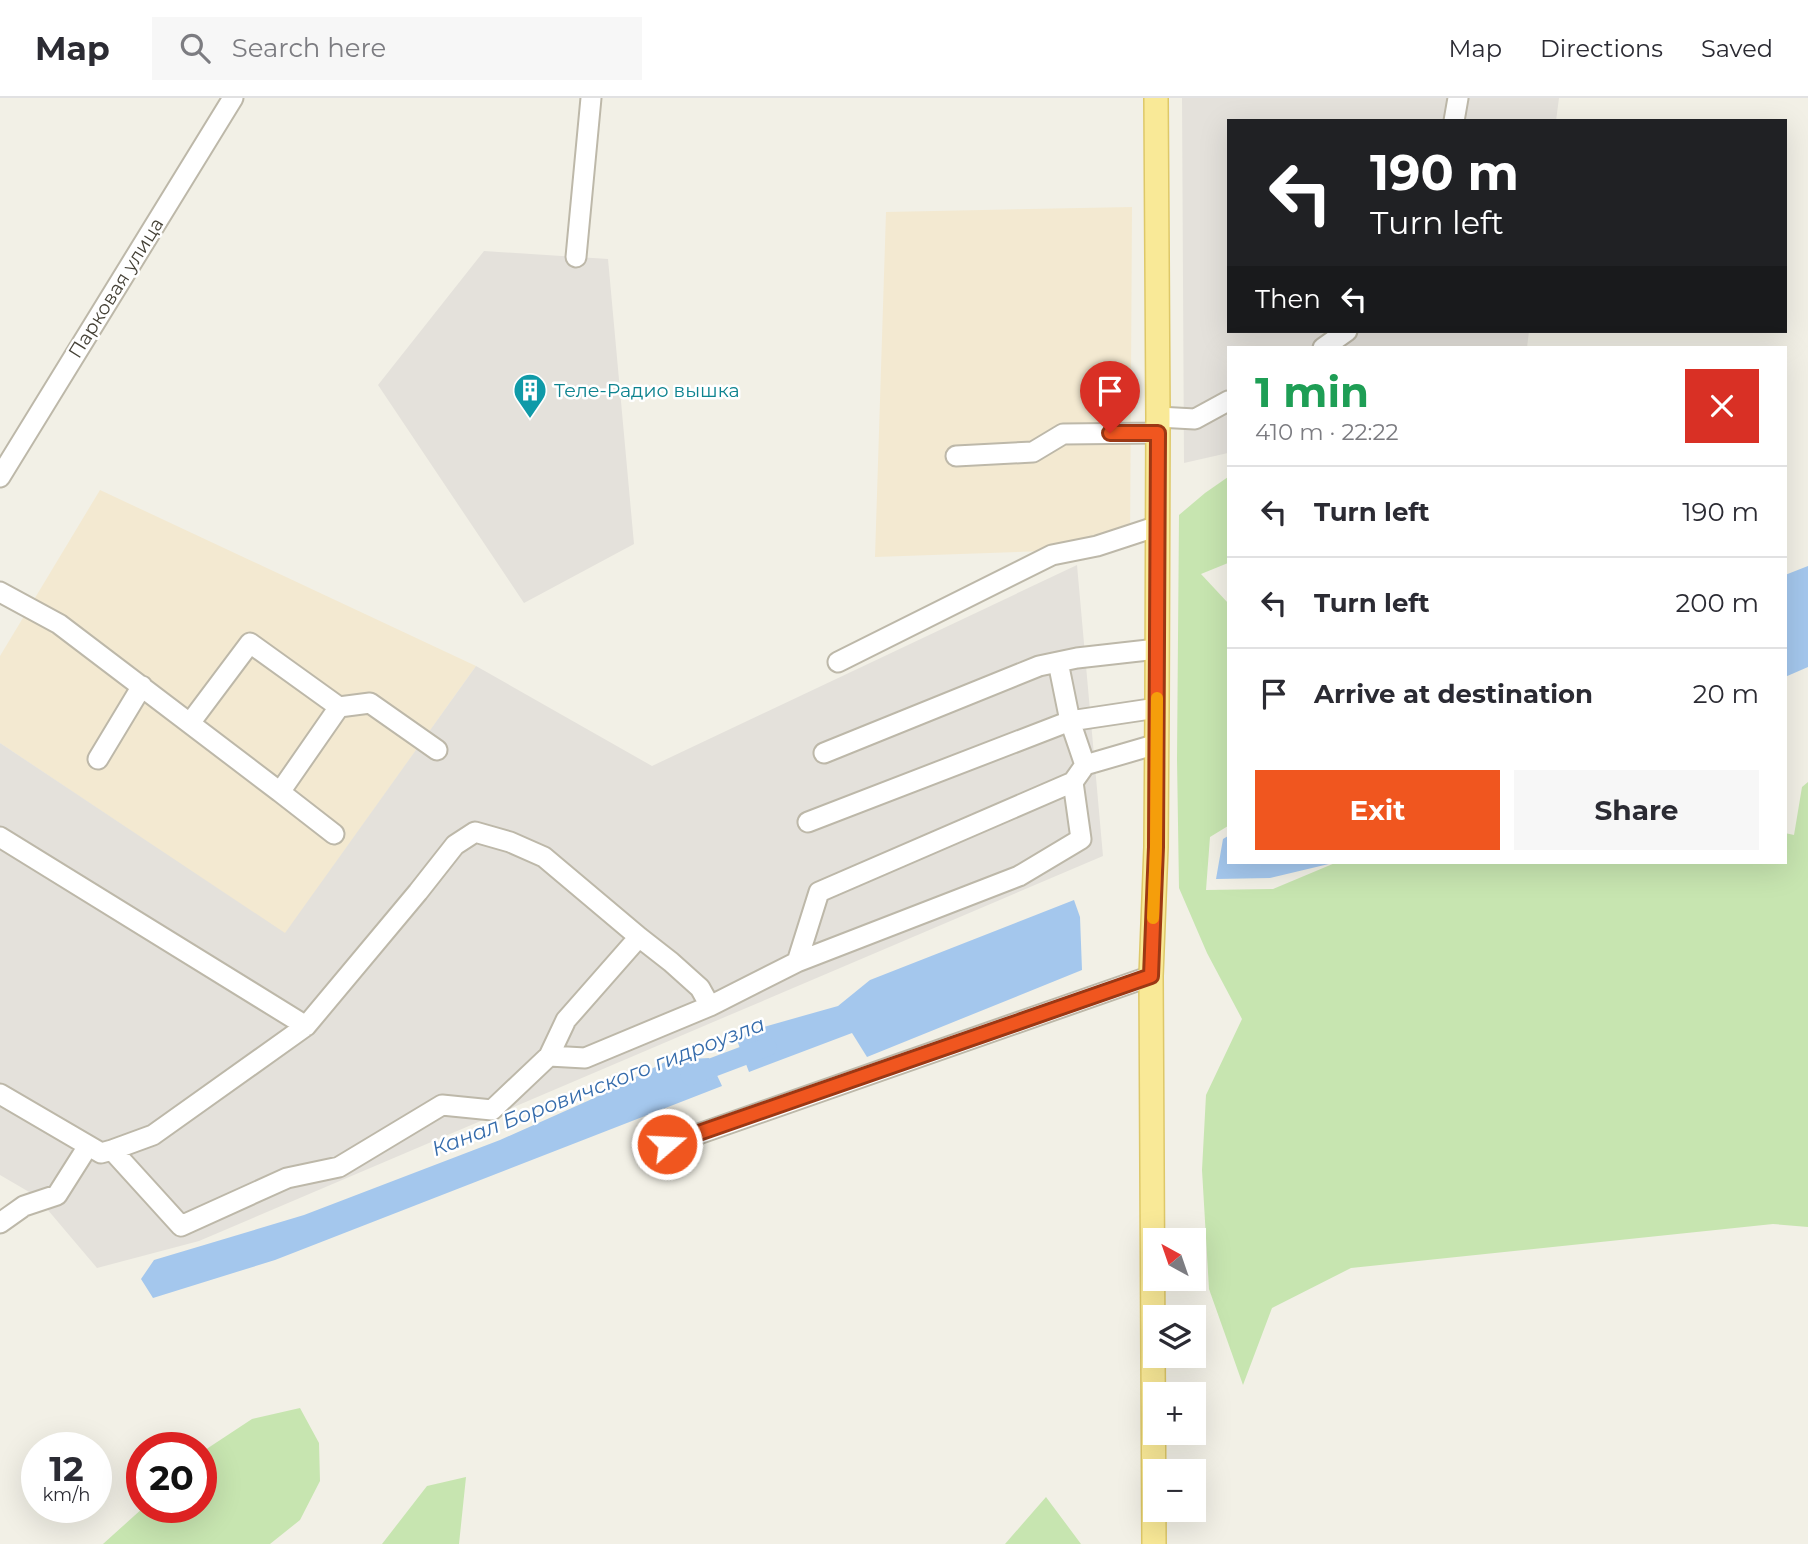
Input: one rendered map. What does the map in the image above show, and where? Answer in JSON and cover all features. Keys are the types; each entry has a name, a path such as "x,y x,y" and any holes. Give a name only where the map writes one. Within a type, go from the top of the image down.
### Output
{"main road":[{"path":"1154,1544 1151,976 1157,744 1156,98"}],"street":[{"name":"Парковая улица","path":"0,478 233,98"},
{"path":"576,257 592,98"},
{"path":"1454,119 1458,98"},
{"path":"1326,346 1344,333"},
{"path":"956,456 1033,452 1063,434 1195,419 1227,402"},
{"path":"838,662 1052,555 1097,547 1158,526"},
{"path":"0,592 59,624 334,834"},
{"path":"190,723 250,643 340,707 370,703 437,750"},
{"path":"824,753 1039,666 1157,649"},
{"path":"1058,662 1070,721 1086,765"},
{"path":"98,759 142,686"},
{"path":"280,792 340,707"},
{"path":"808,822 1070,721 1157,708"},
{"path":"797,962 819,892 1073,782 1086,765 1157,744"},
{"path":"549,1056 585,1058 710,1006 797,962 1019,876 1081,839 1073,782"},
{"path":"0,1094 100,1153 153,1135 306,1026 455,845 475,832 510,842 544,857 700,988 710,1006"},
{"path":"0,837 306,1026"},
{"path":"113,1150 181,1226 287,1178 339,1167 442,1105 492,1110 549,1056 566,1020 639,937"},
{"path":"667,1144 1151,976"},
{"path":"0,1223 24,1206 57,1195 88,1146"}],"shaded area":[{"path":"1182,98 1559,98 1556,119 1227,119 1227,333 1529,333 1527,346 1227,346 1227,453 1184,463"},
{"path":"1132,207 1130,548 875,557 886,212"},
{"path":"484,251 608,259 634,544 524,603 378,385"},
{"path":"100,490 476,666 285,934 0,743 0,656"},
{"path":"1077,565 1103,856 199,1241 97,1268 36,1196 0,1175 0,743 285,933 476,666 652,766"}],"green space":[{"path":"1227,478 1227,563 1201,574 1227,602 1227,827 1210,837 1206,890 1273,889 1333,864 1787,864 1787,833 1794,835 1802,787 1808,782 1808,1227 1773,1224 1351,1268 1272,1308 1243,1385 1209,1289 1202,1170 1206,1095 1242,1019 1207,953 1179,888 1179,515"},
{"path":"300,1408 319,1443 320,1481 300,1520 270,1544 103,1544 126,1523 217,1523 217,1442 252,1419"},
{"path":"466,1477 459,1544 382,1544 427,1486"},
{"path":"1046,1497 1081,1544 1005,1544"}],"water":[{"path":"1808,566 1808,667 1787,676 1787,574"},
{"path":"1227,837 1227,864 1329,864 1270,878 1216,879 1223,839"},
{"path":"1074,900 1080,917 1082,970 867,1057 852,1033 749,1072 735,1035 838,1006 870,980"},
{"path":"709,1058 722,1086 275,1260 153,1298 141,1279 154,1260 304,1215 500,1140 592,1099 669,1060"}],"waterway":[{"name":"Канал Боровичского гидроузла","path":"690,1076 767,1047"}],"slow traffic":[{"path":"1153,918 1157,698"}],"place":[{"name":"Теле-Радио вышка","path":"530,420"}],"route":[{"path":"667,1144 1151,976 1156,847 1158,433 1110,433"}]}
